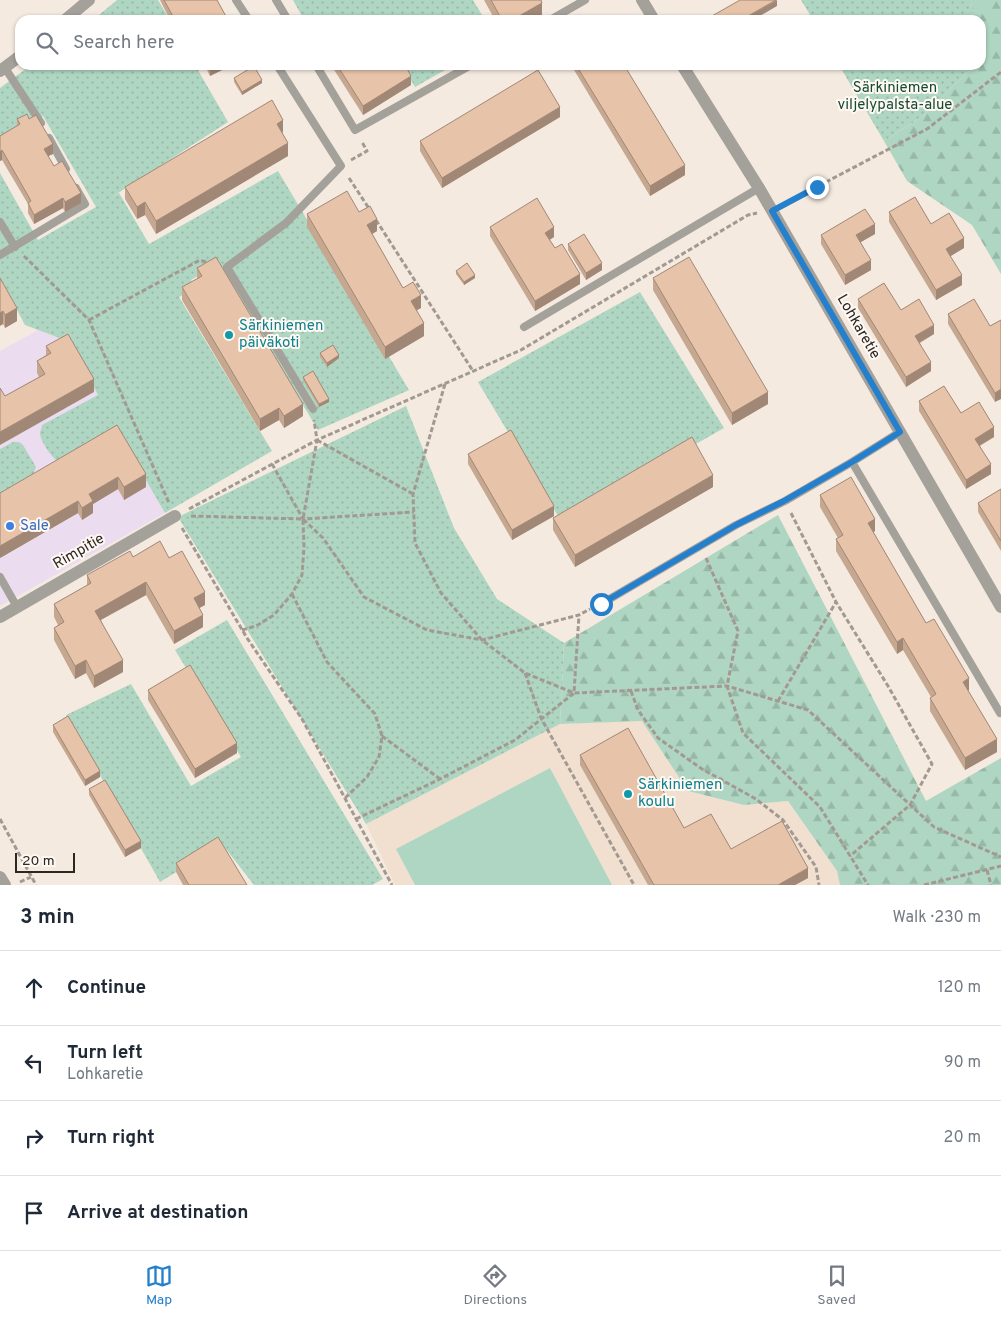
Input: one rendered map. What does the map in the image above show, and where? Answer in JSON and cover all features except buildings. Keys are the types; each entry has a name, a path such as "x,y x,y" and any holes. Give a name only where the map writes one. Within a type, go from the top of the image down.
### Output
{"street":[{"path":"71,15 89,0"},
{"path":"642,0 651,15"},
{"path":"3,70 15,60"},
{"name":"Lohkaretie","path":"685,70 759,188 1001,607"},
{"name":"Rimpitie","path":"0,617 175,516"},
{"path":"0,877 4,885"}],"lane":[{"path":"236,0 246,15"},
{"path":"276,0 285,15"},
{"path":"559,15 585,0"},
{"path":"0,256 85,204 36,115 3,70"},
{"path":"280,70 341,166 286,223 227,267 312,409"},
{"path":"319,70 355,130 462,70"},
{"path":"524,327 759,188"},
{"path":"0,222 15,247"},
{"path":"601,604 736,525 784,501 852,462 900,432"},
{"path":"852,462 1000,713"},
{"path":"0,577 17,607"}],"path":[{"path":"175,516 317,440 521,350 748,215 772,211 927,129 1001,72"},
{"path":"355,130 367,151 341,166 473,371"},
{"path":"15,247 90,320 175,516 242,630 302,720 392,885"},
{"path":"90,320 200,260 227,267"},
{"path":"445,384 413,494 415,543 441,593 482,640 525,673 574,693 727,686 808,710 934,827 1001,856"},
{"path":"242,630 256,626 274,616 292,594 302,575 303,519 317,440 312,409"},
{"path":"317,440 413,494"},
{"path":"272,464 303,519 323,538 364,597 427,630 482,640 579,615 601,604"},
{"path":"784,501 836,602 888,686 932,764 910,805 850,856"},
{"path":"175,516 303,519 414,512"},
{"path":"700,546 738,631 727,686 743,733 820,807 868,885"},
{"path":"292,594 327,662 375,714 382,736 379,757 368,777 345,798"},
{"path":"778,701 836,602"},
{"path":"356,819 440,780 515,740 574,693 579,615"},
{"path":"525,673 541,718 634,885"},
{"path":"631,691 638,710 658,738 702,769 756,799 783,820 816,867 819,885"},
{"path":"382,736 440,780"},
{"path":"0,820 36,885"},
{"path":"924,885 1001,866"},
{"path":"987,870 991,885"},
{"path":"15,885 31,876"}],"shaded area":[{"path":"38,330 70,342 119,434 165,513 0,606 0,351"},
{"path":"642,720 688,791 744,805 788,801 837,871 840,885 395,885 366,824 560,724"}],"green space":[{"path":"117,0 158,0 167,15 99,15"},
{"path":"293,0 473,0 482,15 301,15"},
{"path":"801,0 971,0 972,15 810,15"},
{"path":"971,0 1001,0 1001,274 972,225 907,181 884,141 922,117 970,70 986,70 986,15 972,15"},
{"path":"24,70 198,70 228,122 109,199 119,193 149,244 278,171 409,390 318,430 218,264 191,280 195,288 179,297 272,451 165,513 119,434 58,461 42,440 40,433 42,425 98,395 70,342 25,325 0,278 0,173 38,240 96,207 43,116 0,140 0,88"},
{"path":"405,70 445,70 415,87"},
{"name":"Särkiniemen viljelypalsta-alue","path":"842,70 970,70 922,117 884,141"},
{"path":"640,292 724,428 561,521 478,382"},
{"path":"406,406 454,528 497,599 564,643 560,724 366,824 178,517"},
{"path":"13,442 19,442 23,445 36,467 33,475 0,497 0,449"},
{"path":"778,515 926,801 1001,758 1001,885 840,885 837,871 788,801 744,805 688,791 642,721 560,724 564,643"},
{"path":"227,620 383,879 372,885 254,885 222,844 160,882 66,715 131,684 191,786 241,757 175,650"},
{"path":"550,768 612,885 415,885 396,849"}],"place":[{"name":"Särkiniemen päiväkoti","path":"229,335"},
{"name":"Sale","path":"10,526"},
{"name":"Särkiniemen koulu","path":"628,794"}],"route":[{"path":"601,604 736,525 784,501 852,462 900,432 772,211 817,187"}]}
